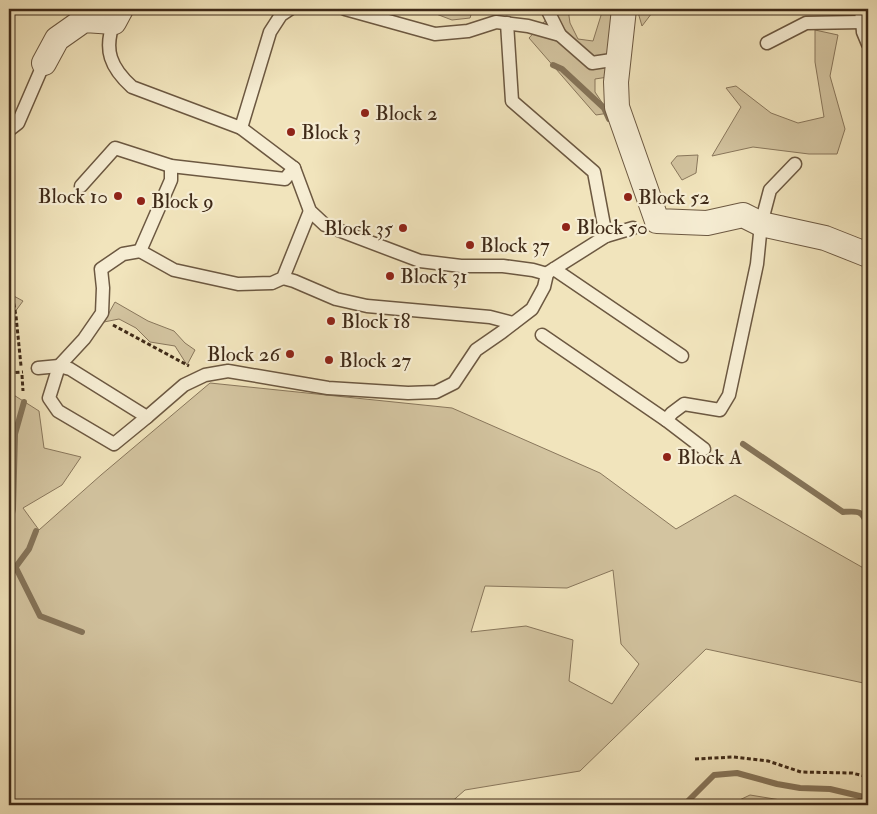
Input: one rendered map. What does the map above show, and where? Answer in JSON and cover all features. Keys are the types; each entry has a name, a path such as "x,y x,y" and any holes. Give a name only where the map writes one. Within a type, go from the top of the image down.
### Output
{"street":[{"path":"624,9 616,82 617,107 657,222 707,223 743,215 761,224 825,238 868,255"},
{"path":"44,63 57,39 84,20 118,16"}],"lane":[{"path":"241,128 270,32 281,15 290,9"},
{"path":"346,9 435,34 468,31 496,22 528,26 560,35"},
{"path":"547,9 560,35 592,63 618,59"},
{"path":"767,43 806,23 862,15 863,32 868,44"},
{"path":"118,16 109,33 108,46 111,61 123,79 132,87 241,128 294,168 310,211 325,225 420,260 461,266 503,266 550,271 682,356"},
{"path":"507,23 512,101 594,172 606,236"},
{"path":"9,130 18,123 44,63"},
{"path":"81,186 115,148 171,166 285,179 294,168"},
{"path":"666,420 672,412 684,404 720,410 729,395 757,264 761,224 770,190 795,164"},
{"path":"140,251 171,180 171,166"},
{"path":"283,278 310,211"},
{"path":"513,323 490,318 367,306 336,299 283,278 272,283 238,284 174,270 140,251 122,254 101,269 103,288 102,313 84,339 59,366 49,398 58,412 114,444 184,385 205,375 228,370 328,388 408,393 436,392 454,383 476,350 502,332 532,308 544,287 550,271 606,236 633,228"},
{"path":"542,335 666,420 704,449"},
{"path":"38,368 59,366 70,369 147,417"}],"path":[{"path":"9,278 16,316 23,392"},
{"path":"99,317 205,375"},
{"path":"695,759 732,757 768,762 800,772 852,773 868,777"}],"shaded area":[{"path":"423,9 473,9 470,18 452,20"},
{"path":"556,9 568,9 570,23 578,39 593,41 603,9 617,9 608,77 595,79 595,92 609,113 596,115 529,38"},
{"path":"637,9 655,9 642,26"},
{"path":"815,30 838,35 830,76 845,129 837,154 809,154 753,147 712,156 741,107 726,88 736,86 771,113 798,123 824,117 815,62"},
{"path":"698,155 696,173 682,180 671,163 677,156"},
{"path":"9,291 12,295 23,301 9,320"},
{"path":"115,302 148,321 174,331 185,343 195,350 187,365 175,346 150,342 136,328 119,319 104,322"},
{"path":"210,383 452,408 600,473 676,529 735,495 867,570 868,684 706,649 580,771 465,790 448,805 9,805 9,392 39,411 44,448 81,457 62,485 23,508 39,530","holes":["613,570 621,644 639,664 612,704 569,681 573,640 526,626 471,632 485,586 567,588"]},
{"path":"750,795 811,805 729,805"}],"waterway":[{"path":"553,65 562,69 604,108 609,119"},
{"path":"9,527 13,509 15,434 24,402"},
{"path":"743,444 843,512 862,514 868,526"},
{"path":"9,576 29,549 36,531"},
{"path":"16,568 40,616 82,632"},
{"path":"684,805 714,775 737,773 777,784 800,788 830,789 868,798"}],"place":[{"name":"Block 2","path":"365,113"},
{"name":"Block 3","path":"291,132"},
{"name":"Block 10","path":"118,196"},
{"name":"Block 52","path":"628,197"},
{"name":"Block 9","path":"141,201"},
{"name":"Block 50","path":"566,227"},
{"name":"Block 35","path":"403,228"},
{"name":"Block 37","path":"470,245"},
{"name":"Block 31","path":"390,276"},
{"name":"Block 18","path":"331,321"},
{"name":"Block 26","path":"290,354"},
{"name":"Block 27","path":"329,360"},
{"name":"Block A","path":"667,457"}]}
